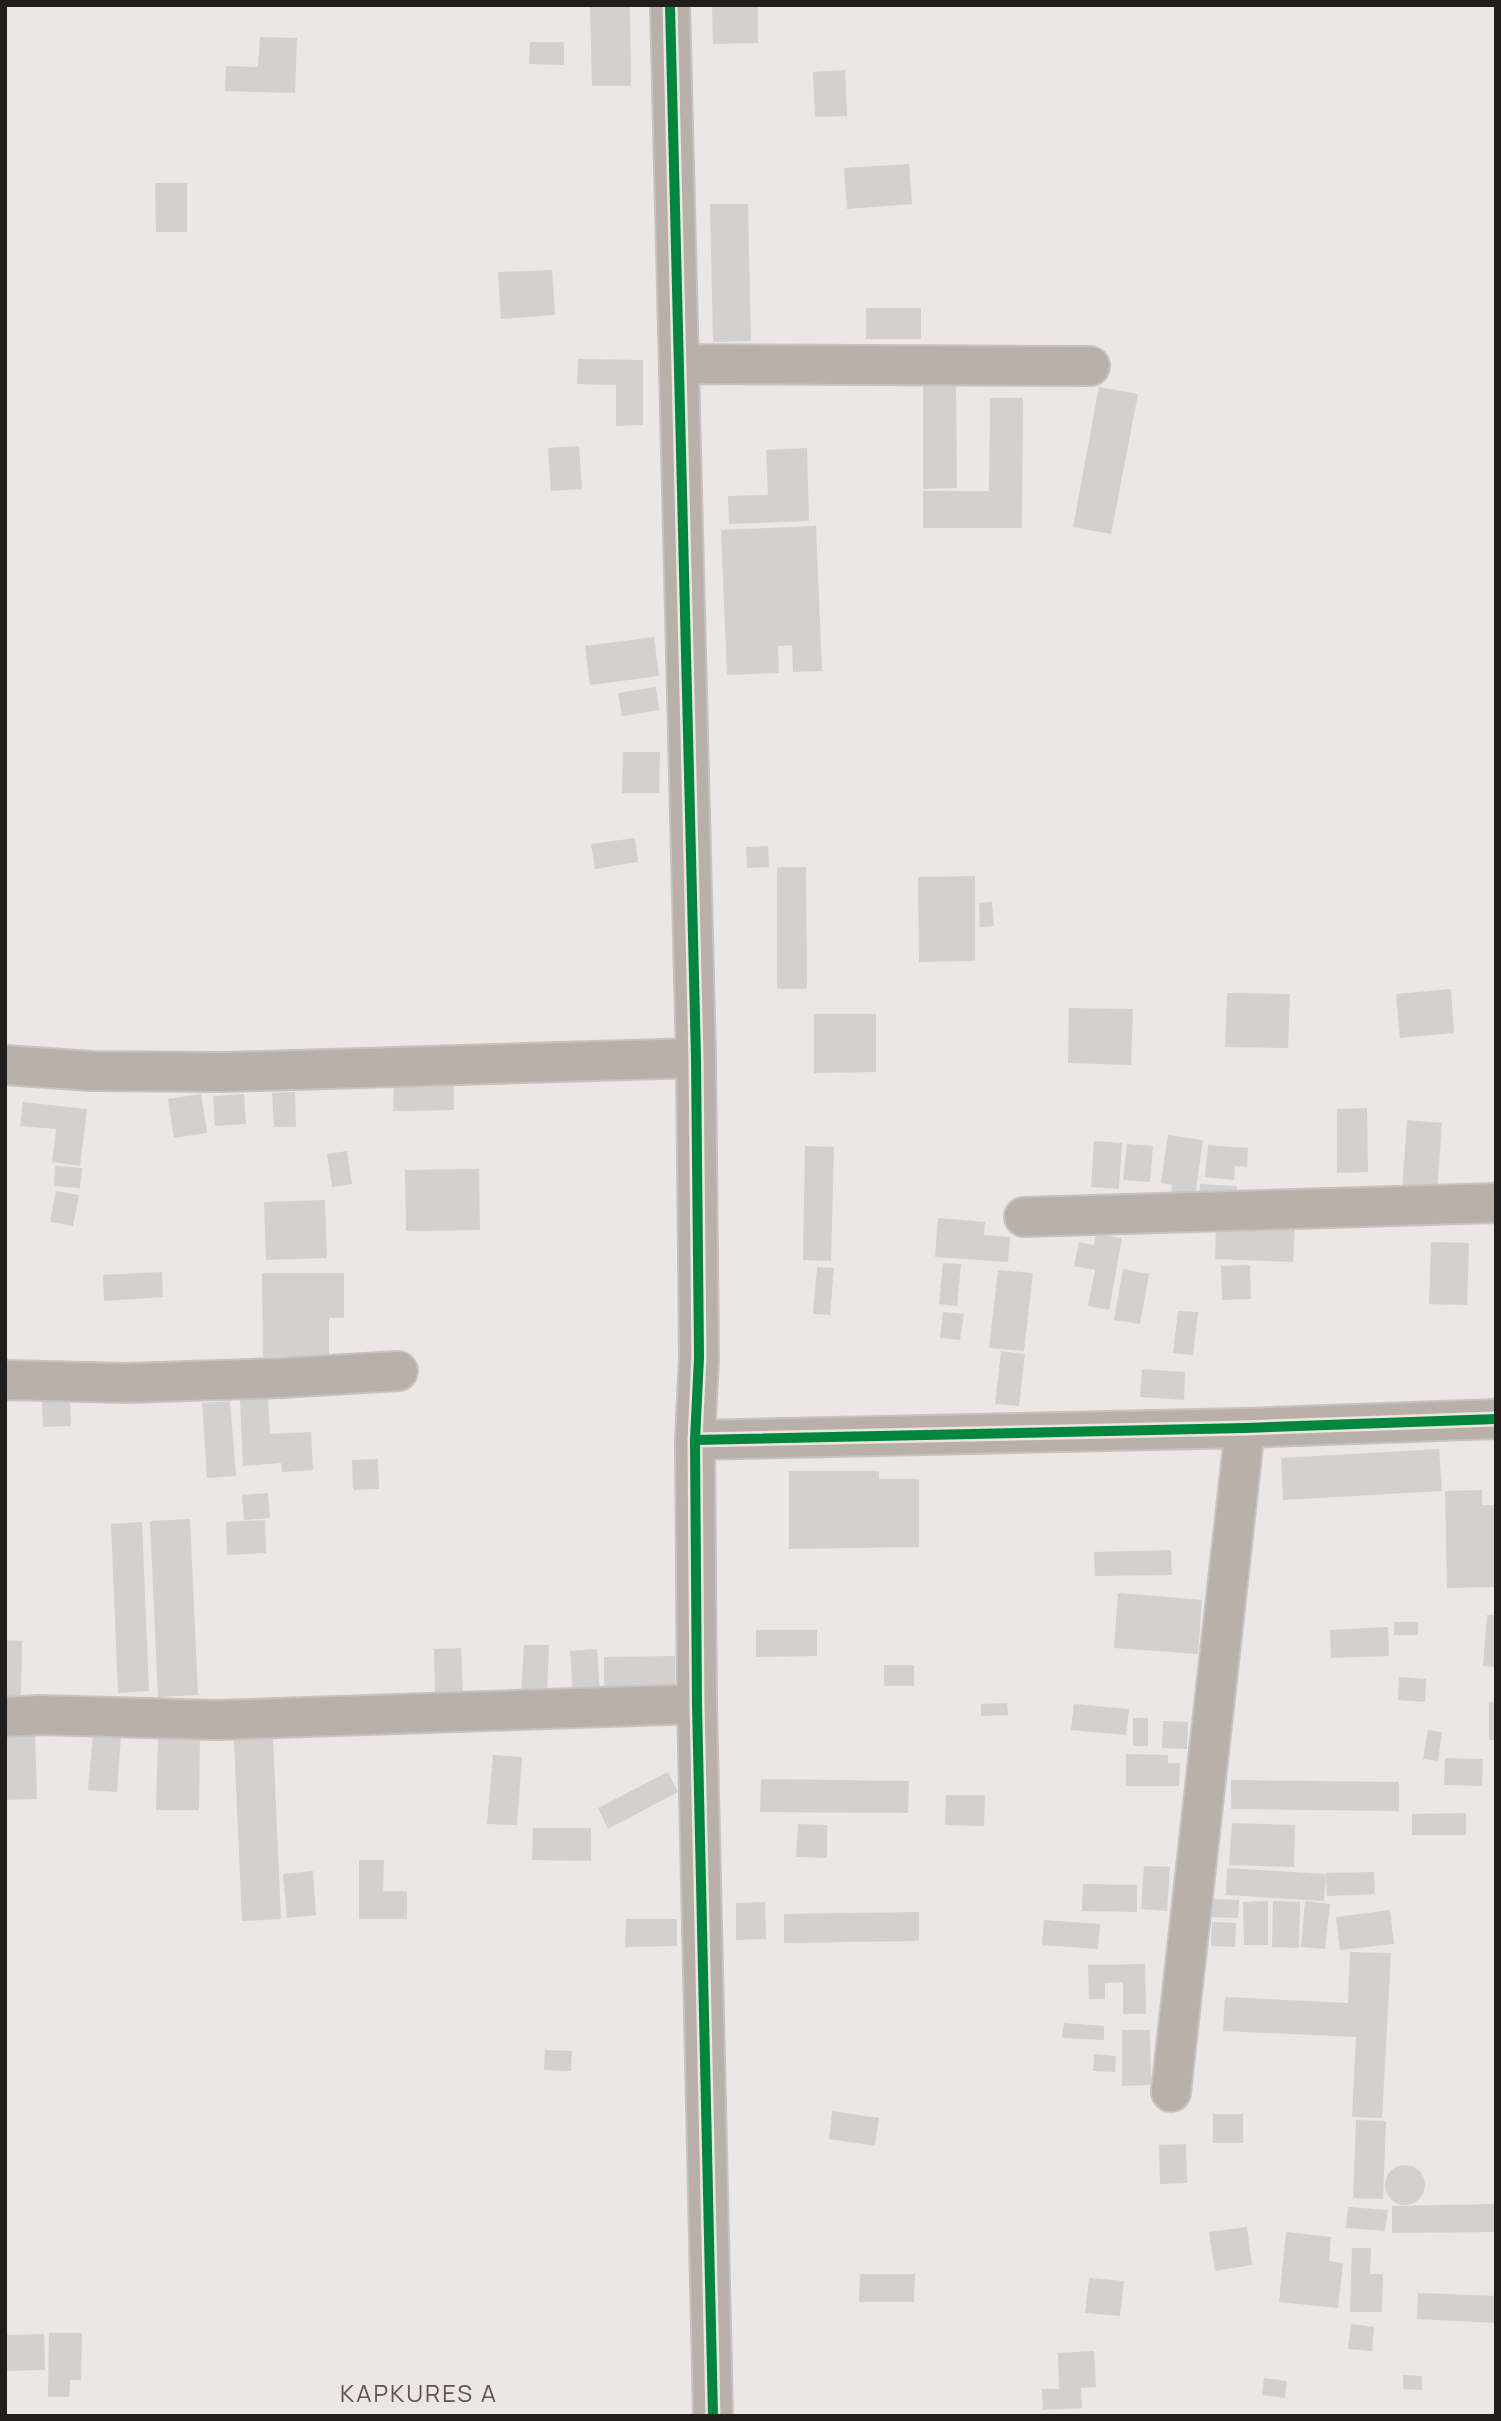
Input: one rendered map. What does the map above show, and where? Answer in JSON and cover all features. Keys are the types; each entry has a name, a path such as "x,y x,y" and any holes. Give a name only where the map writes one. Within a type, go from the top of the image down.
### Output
{"street":[{"path":"670,5 696,1058 699,1357 695,1440 697,1704 713,2416"},
{"path":"680,364 1090,366"},
{"path":"5,1065 92,1071 226,1072 696,1058"},
{"path":"1024,1217 1496,1203"},
{"path":"5,1380 127,1383 398,1371"},
{"path":"695,1440 1245,1428 1496,1419"},
{"path":"1171,2092 1245,1428"},
{"path":"5,1717 40,1715 217,1720 697,1704"}],"building":[{"path":"590,5 630,5 631,86 592,86"},
{"path":"712,5 758,5 758,43 713,44"},
{"path":"260,37 297,38 295,93 225,91 226,66 258,67"},
{"path":"530,42 564,42 564,65 529,64"},
{"path":"845,70 847,116 815,117 813,72"},
{"path":"909,164 912,204 847,209 844,168"},
{"path":"155,183 187,183 187,232 156,232"},
{"path":"710,204 748,204 751,341 713,342"},
{"path":"552,270 555,315 501,319 498,272"},
{"path":"866,308 921,308 921,339 866,339"},
{"path":"578,359 643,360 643,425 616,426 616,385 577,384"},
{"path":"923,386 956,386 957,488 923,489"},
{"path":"1099,387 1138,394 1111,534 1073,527"},
{"path":"990,398 1023,398 1022,528 923,528 923,491 989,491"},
{"path":"579,446 582,489 551,491 548,448"},
{"path":"807,448 809,521 729,524 728,496 768,495 766,450"},
{"path":"816,526 822,671 793,672 792,645 778,646 779,673 727,675 721,530"},
{"path":"654,637 659,676 590,685 585,646"},
{"path":"656,687 659,710 622,716 618,693"},
{"path":"623,752 660,752 659,793 622,793"},
{"path":"635,838 638,862 595,869 591,844"},
{"path":"768,846 769,867 747,868 746,847"},
{"path":"777,867 806,867 807,989 777,989"},
{"path":"975,876 975,961 919,962 918,877"},
{"path":"992,902 994,926 980,927 979,903"},
{"path":"1451,989 1454,1033 1400,1038 1396,994"},
{"path":"1227,993 1290,994 1288,1048 1225,1047"},
{"path":"1069,1008 1133,1009 1131,1065 1068,1063"},
{"path":"814,1014 876,1014 876,1072 814,1073"},
{"path":"454,1079 454,1110 393,1111 394,1080"},
{"path":"295,1092 296,1127 274,1127 272,1093"},
{"path":"201,1094 207,1133 174,1138 168,1099"},
{"path":"244,1094 246,1124 215,1126 213,1096"},
{"path":"23,1102 87,1109 80,1166 52,1162 56,1129 20,1126"},
{"path":"1367,1108 1368,1172 1337,1173 1337,1109"},
{"path":"1407,1120 1442,1123 1437,1193 1402,1190"},
{"path":"1168,1135 1203,1140 1194,1204 1170,1201 1172,1185 1161,1183"},
{"path":"1094,1141 1122,1143 1119,1189 1091,1187"},
{"path":"1127,1144 1153,1146 1150,1182 1123,1180"},
{"path":"1208,1145 1248,1148 1247,1167 1235,1166 1234,1180 1205,1177"},
{"path":"805,1146 834,1147 831,1261 803,1260"},
{"path":"347,1151 352,1184 332,1187 327,1154"},
{"path":"55,1166 82,1168 80,1188 54,1186"},
{"path":"479,1169 480,1230 406,1231 405,1170"},
{"path":"1200,1184 1237,1186 1236,1205 1198,1204"},
{"path":"56,1191 79,1195 73,1226 50,1222"},
{"path":"325,1200 327,1258 266,1260 264,1202"},
{"path":"938,1218 985,1222 984,1235 1010,1237 1008,1262 935,1257"},
{"path":"1216,1225 1295,1228 1293,1262 1215,1259"},
{"path":"1096,1234 1122,1238 1109,1310 1088,1306 1095,1270 1074,1266 1079,1242 1094,1245"},
{"path":"1431,1242 1469,1243 1467,1305 1429,1304"},
{"path":"943,1263 961,1264 957,1306 939,1304"},
{"path":"1250,1265 1251,1299 1222,1300 1221,1266"},
{"path":"817,1267 834,1268 830,1315 813,1314"},
{"path":"1123,1269 1149,1274 1140,1324 1114,1320"},
{"path":"998,1270 1033,1273 1024,1351 989,1348"},
{"path":"162,1272 163,1297 104,1301 103,1275"},
{"path":"262,1273 344,1273 344,1318 329,1318 329,1356 263,1357"},
{"path":"1178,1311 1198,1312 1193,1355 1173,1353"},
{"path":"943,1312 964,1314 960,1340 940,1338"},
{"path":"1001,1351 1025,1354 1019,1406 995,1404"},
{"path":"1142,1369 1185,1372 1184,1400 1140,1397"},
{"path":"268,1398 270,1434 311,1432 313,1470 282,1472 281,1463 243,1466 240,1400"},
{"path":"42,1401 70,1401 71,1426 43,1427"},
{"path":"230,1401 236,1476 207,1478 202,1403"},
{"path":"1439,1449 1442,1491 1283,1500 1281,1458"},
{"path":"378,1459 379,1489 353,1490 352,1460"},
{"path":"789,1471 879,1471 879,1479 919,1479 919,1547 789,1549"},
{"path":"1482,1490 1482,1505 1496,1505 1495,1587 1447,1588 1445,1491"},
{"path":"268,1493 270,1518 244,1520 242,1495"},
{"path":"190,1519 198,1695 158,1697 150,1521"},
{"path":"265,1520 266,1553 227,1555 226,1522"},
{"path":"142,1522 149,1691 118,1693 111,1524"},
{"path":"1171,1550 1172,1575 1095,1576 1094,1552"},
{"path":"1118,1593 1202,1600 1198,1654 1114,1648"},
{"path":"1487,1615 1496,1615 1496,1667 1483,1666"},
{"path":"1394,1622 1418,1622 1418,1635 1394,1635"},
{"path":"1388,1627 1389,1656 1331,1658 1330,1630"},
{"path":"756,1630 817,1630 817,1656 756,1657"},
{"path":"5,1640 22,1641 21,1699 5,1698"},
{"path":"524,1645 549,1645 547,1693 521,1692"},
{"path":"461,1648 463,1694 435,1695 434,1649"},
{"path":"597,1649 600,1694 573,1696 570,1651"},
{"path":"675,1656 675,1693 604,1694 604,1657"},
{"path":"884,1665 914,1665 914,1686 884,1686"},
{"path":"1399,1677 1426,1679 1425,1702 1398,1700"},
{"path":"1489,1702 1496,1702 1496,1740 1489,1740"},
{"path":"1007,1703 1008,1715 981,1716 981,1704"},
{"path":"1074,1704 1129,1709 1126,1735 1071,1730"},
{"path":"1133,1718 1148,1718 1148,1746 1133,1746"},
{"path":"1163,1721 1188,1722 1187,1749 1162,1748"},
{"path":"1428,1730 1442,1732 1438,1761 1423,1759"},
{"path":"35,1735 37,1799 5,1800 5,1737"},
{"path":"93,1735 121,1736 117,1792 88,1790"},
{"path":"158,1737 200,1737 199,1810 156,1810"},
{"path":"273,1738 281,1919 242,1921 234,1740"},
{"path":"1126,1754 1168,1755 1168,1763 1180,1763 1179,1786 1126,1786"},
{"path":"493,1755 522,1757 517,1825 487,1824"},
{"path":"1445,1758 1483,1759 1482,1786 1444,1785"},
{"path":"668,1772 678,1792 608,1829 598,1808"},
{"path":"761,1779 909,1781 908,1813 760,1812"},
{"path":"1231,1780 1399,1782 1399,1811 1231,1809"},
{"path":"946,1795 985,1795 984,1826 945,1825"},
{"path":"1466,1813 1466,1835 1412,1835 1412,1814"},
{"path":"1232,1823 1295,1825 1294,1867 1229,1865"},
{"path":"798,1824 827,1825 827,1858 796,1857"},
{"path":"533,1828 591,1828 591,1861 532,1860"},
{"path":"359,1860 384,1860 383,1891 407,1891 407,1919 359,1919"},
{"path":"1144,1866 1170,1867 1167,1911 1141,1909"},
{"path":"1227,1868 1326,1874 1324,1901 1226,1895"},
{"path":"313,1871 316,1915 287,1918 283,1874"},
{"path":"1374,1872 1375,1894 1327,1896 1326,1873"},
{"path":"1083,1884 1137,1885 1137,1912 1082,1911"},
{"path":"1212,1899 1239,1900 1238,1918 1211,1917"},
{"path":"1268,1901 1268,1945 1244,1945 1243,1902"},
{"path":"1273,1901 1300,1902 1299,1948 1272,1947"},
{"path":"1305,1901 1330,1904 1325,1949 1301,1947"},
{"path":"765,1902 766,1939 736,1940 736,1903"},
{"path":"1390,1910 1394,1944 1340,1950 1336,1917"},
{"path":"919,1912 919,1941 784,1943 784,1914"},
{"path":"626,1919 677,1919 677,1946 625,1947"},
{"path":"1044,1920 1100,1924 1098,1949 1042,1945"},
{"path":"1212,1922 1236,1923 1235,1947 1211,1946"},
{"path":"1350,1952 1391,1953 1382,2118 1352,2117 1356,2037 1223,2031 1225,1997 1348,2003"},
{"path":"1145,1964 1146,2014 1123,2014 1123,1982 1105,1983 1105,1999 1089,1999 1088,1965"},
{"path":"1064,2023 1104,2026 1104,2040 1062,2038"},
{"path":"1122,2030 1150,2030 1151,2085 1122,2086"},
{"path":"545,2050 572,2051 571,2071 544,2070"},
{"path":"1094,2054 1116,2056 1115,2072 1093,2071"},
{"path":"832,2111 879,2118 875,2146 829,2139"},
{"path":"1213,2114 1243,2114 1243,2143 1213,2143"},
{"path":"1356,2120 1386,2121 1383,2199 1353,2198"},
{"path":"1186,2144 1187,2183 1160,2184 1159,2145"},
{"path":"1405,2165 1419,2171 1425,2185 1419,2199 1405,2205 1391,2199 1385,2185 1391,2171"},
{"path":"1494,2204 1495,2232 1392,2233 1392,2206"},
{"path":"1348,2207 1388,2210 1385,2231 1346,2228"},
{"path":"1247,2227 1252,2265 1215,2271 1209,2232"},
{"path":"1286,2232 1331,2237 1329,2261 1343,2263 1338,2308 1279,2302"},
{"path":"1352,2248 1371,2248 1370,2274 1383,2274 1382,2312 1350,2312"},
{"path":"860,2274 915,2274 914,2302 859,2302"},
{"path":"1089,2278 1124,2281 1120,2316 1085,2313"},
{"path":"1418,2293 1496,2296 1496,2323 1417,2319"},
{"path":"1351,2324 1374,2327 1372,2351 1348,2349"},
{"path":"49,2333 82,2333 81,2380 70,2380 69,2397 48,2397"},
{"path":"44,2334 45,2370 5,2371 5,2335"},
{"path":"1094,2351 1096,2387 1081,2388 1082,2408 1043,2410 1042,2389 1059,2389 1058,2353"},
{"path":"1403,2375 1422,2376 1422,2390 1403,2389"},
{"path":"1264,2378 1287,2381 1285,2398 1262,2395"}],"cycle path":[{"path":"670,5 696,1058 699,1357 695,1440 697,1704 713,2416"},
{"path":"695,1440 1245,1428 1496,1419"}],"district":[{"name":"KAPKURES A","path":"419,2392"}]}
